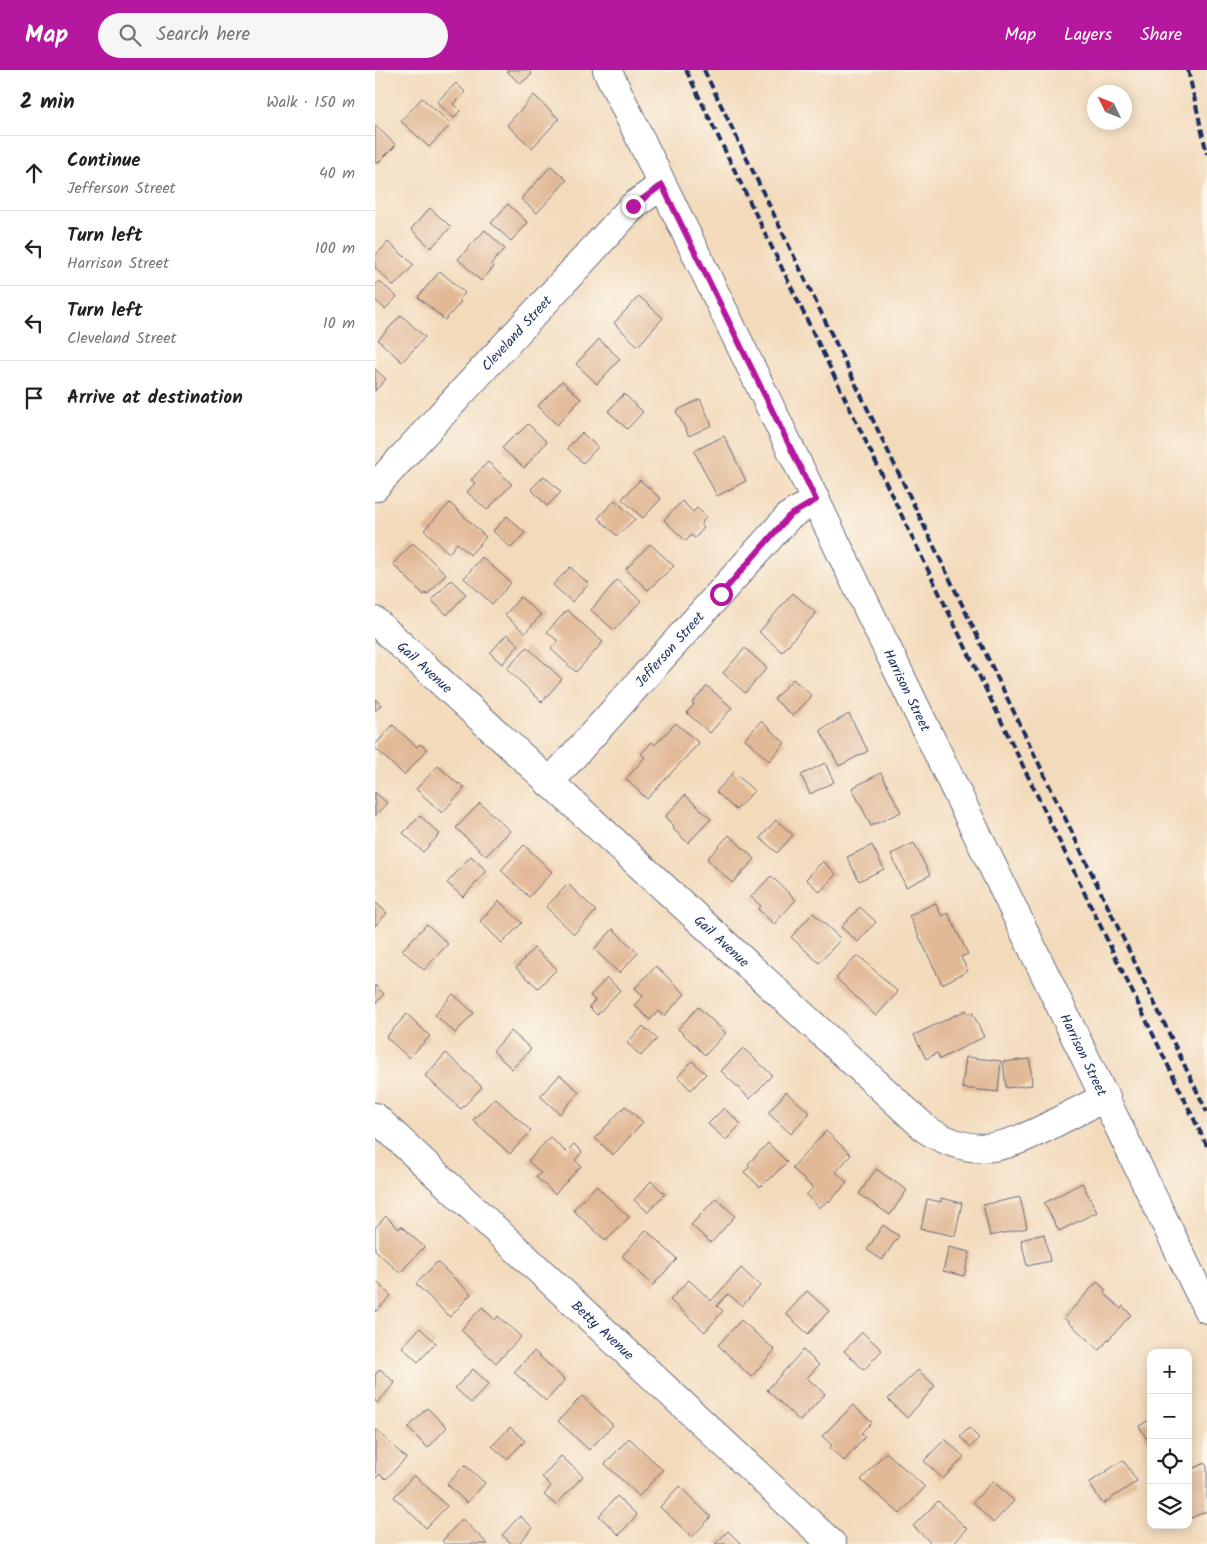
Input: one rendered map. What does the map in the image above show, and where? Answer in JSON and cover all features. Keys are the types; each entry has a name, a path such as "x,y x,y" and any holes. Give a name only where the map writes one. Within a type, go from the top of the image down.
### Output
{"street":[{"name":"Harrison Street","path":"607,70 1207,1309"},
{"name":"Cleveland Street","path":"375,487 633,206 662,185"},
{"name":"Jefferson Street","path":"549,783 789,516 816,500"},
{"name":"Gail Avenue","path":"375,621 927,1130 944,1140 962,1146 981,1148 1001,1147 1019,1141 1105,1097"},
{"name":"Betty Avenue","path":"375,1117 832,1544"}],"building":[{"path":"506,70 528,70 532,74 520,84"},
{"path":"456,83 465,92 453,104 460,111 454,118 437,102"},
{"path":"534,95 559,119 532,148 507,125"},
{"path":"422,98 451,124 429,147 401,121"},
{"path":"375,125 396,145 377,164 375,162"},
{"path":"551,166 567,180 537,213 521,199"},
{"path":"508,204 528,223 511,241 491,223"},
{"path":"430,208 451,227 431,248 411,229"},
{"path":"485,230 505,249 491,264 494,267 481,281 458,259"},
{"path":"388,242 414,265 394,286 375,268 375,256"},
{"path":"440,271 465,293 459,300 461,302 445,320 418,297"},
{"path":"379,281 397,297 385,309 375,300 375,285"},
{"path":"639,296 663,318 638,346 614,323"},
{"path":"401,315 425,337 402,362 378,340"},
{"path":"599,339 620,359 597,384 576,364"},
{"path":"375,369 386,379 375,391"},
{"path":"562,381 581,399 557,425 538,406"},
{"path":"624,394 643,412 627,429 608,411"},
{"path":"700,399 712,425 689,436 676,411"},
{"path":"528,424 547,442 524,468 502,448"},
{"path":"582,433 598,447 583,463 567,448"},
{"path":"724,436 746,481 717,496 694,451"},
{"path":"488,462 512,484 487,510 467,492 475,483 471,480"},
{"path":"544,476 561,492 547,506 531,489"},
{"path":"640,480 661,499 643,518 622,499"},
{"path":"615,500 635,519 617,536 598,518"},
{"path":"682,501 693,512 697,508 706,516 701,525 704,528 695,538 691,535 686,541 664,520"},
{"path":"450,503 486,537 470,555 457,543 449,553 424,530"},
{"path":"507,516 525,533 511,548 493,531"},
{"path":"413,543 446,574 427,595 426,593 424,595 393,564"},
{"path":"650,544 674,566 648,590 626,569"},
{"path":"482,557 511,583 492,604 464,578"},
{"path":"570,567 589,584 572,602 553,585"},
{"path":"451,580 466,594 447,615 431,600"},
{"path":"617,580 641,601 614,630 591,610"},
{"path":"793,593 816,613 782,652 759,632"},
{"path":"520,597 541,615 525,633 505,615"},
{"path":"567,610 603,642 576,672 551,649 558,641 547,632"},
{"path":"507,634 519,645 502,664 490,653"},
{"path":"527,647 562,679 542,702 507,669"},
{"path":"745,648 767,668 745,693 723,673"},
{"path":"793,679 812,696 793,716 774,699"},
{"path":"707,686 732,708 710,733 687,713 694,704 692,703"},
{"path":"375,699 381,705 375,711"},
{"path":"849,714 868,751 839,766 820,730"},
{"path":"761,721 785,743 769,761 745,739"},
{"path":"676,723 699,743 647,799 626,779 645,757 641,754 652,742 655,745"},
{"path":"393,725 417,747 420,744 427,750 404,775 375,748 375,745"},
{"path":"825,763 834,782 810,794 801,775"},
{"path":"438,766 465,788 442,813 416,789"},
{"path":"734,772 754,791 736,810 716,792"},
{"path":"881,773 901,812 871,826 852,788"},
{"path":"375,792 387,803 375,816"},
{"path":"685,795 711,819 688,843 673,829 675,827 665,817"},
{"path":"480,803 510,831 486,856 456,828"},
{"path":"420,816 440,834 423,852 403,833"},
{"path":"776,820 793,835 777,853 760,838"},
{"path":"729,835 755,859 732,883 707,859"},
{"path":"914,843 930,875 906,887 891,854"},
{"path":"524,845 552,872 529,897 501,870"},
{"path":"872,845 884,869 859,881 847,857"},
{"path":"471,856 487,871 463,897 447,883"},
{"path":"823,861 836,874 820,892 806,879"},
{"path":"771,876 796,900 774,924 758,909 761,906 751,897"},
{"path":"568,884 596,911 574,934 546,907"},
{"path":"499,901 522,923 502,943 480,921"},
{"path":"375,902 387,913 375,926"},
{"path":"935,903 942,916 948,913 968,954 961,957 968,971 942,984 909,916"},
{"path":"860,907 876,922 858,942 841,927"},
{"path":"813,913 841,939 819,963 791,937"},
{"path":"427,924 448,944 424,970 402,950"},
{"path":"613,929 638,953 619,973 594,949"},
{"path":"534,948 557,969 538,988 516,968"},
{"path":"858,955 898,992 876,1016 836,978"},
{"path":"656,966 685,994 664,1016 658,1011 650,1020 634,1005 643,996 635,988"},
{"path":"607,978 620,990 597,1015 589,1007 595,1000 590,996"},
{"path":"375,985 384,994 375,1004"},
{"path":"453,994 474,1013 455,1033 435,1015"},
{"path":"698,1007 726,1033 705,1055 678,1029"},
{"path":"966,1010 968,1014 972,1012 984,1037 940,1059 937,1053 926,1059 914,1035"},
{"path":"407,1014 430,1036 409,1058 386,1037"},
{"path":"643,1026 657,1039 641,1056 627,1043"},
{"path":"511,1031 531,1049 512,1069 493,1051"},
{"path":"743,1048 772,1075 750,1099 721,1071"},
{"path":"446,1053 482,1087 461,1109 425,1076"},
{"path":"966,1057 1001,1061 998,1092 962,1088"},
{"path":"1030,1059 1032,1085 1006,1088 1003,1062"},
{"path":"692,1061 706,1074 691,1090 678,1077"},
{"path":"560,1075 579,1092 560,1114 540,1096"},
{"path":"786,1092 810,1113 791,1134 768,1113"},
{"path":"495,1098 531,1131 510,1154 473,1120"},
{"path":"625,1106 643,1122 613,1155 595,1138"},
{"path":"724,1108 741,1124 726,1140 708,1124"},
{"path":"826,1131 851,1155 836,1172 847,1183 829,1202 828,1200 820,1208 806,1195 813,1188 792,1168"},
{"path":"550,1137 566,1152 574,1144 582,1152 575,1160 581,1166 555,1194 536,1177 541,1173 528,1161"},
{"path":"768,1143 787,1162 760,1187 744,1172 750,1166 748,1164"},
{"path":"876,1169 907,1190 890,1215 859,1194"},
{"path":"651,1181 665,1194 648,1212 634,1200"},
{"path":"1082,1183 1097,1212 1059,1231 1044,1203"},
{"path":"596,1186 629,1217 606,1241 573,1210"},
{"path":"1020,1197 1027,1228 990,1236 983,1205"},
{"path":"716,1198 735,1216 711,1243 691,1225"},
{"path":"941,1198 962,1203 955,1236 921,1229 927,1199 941,1202"},
{"path":"386,1216 399,1229 401,1226 424,1247 400,1273 375,1250 375,1228"},
{"path":"883,1225 899,1236 882,1260 867,1250"},
{"path":"646,1230 677,1259 653,1285 622,1256"},
{"path":"1044,1234 1050,1261 1027,1266 1021,1240"},
{"path":"949,1247 970,1252 964,1276 943,1271"},
{"path":"437,1262 471,1294 450,1317 416,1284"},
{"path":"741,1268 760,1286 742,1306 728,1294 717,1306 723,1311 705,1332 670,1300 689,1280 711,1301"},
{"path":"375,1280 391,1296 375,1312"},
{"path":"1097,1282 1106,1290 1104,1293 1121,1309 1123,1306 1131,1315 1099,1350 1064,1318"},
{"path":"807,1291 829,1311 808,1334 786,1314"},
{"path":"482,1307 495,1320 498,1316 521,1337 496,1363 461,1330"},
{"path":"741,1320 775,1350 751,1377 718,1345"},
{"path":"420,1328 436,1343 418,1362 402,1347"},
{"path":"862,1332 882,1350 864,1370 844,1351"},
{"path":"803,1350 819,1365 807,1378 825,1394 800,1421 767,1390"},
{"path":"534,1351 565,1380 546,1401 514,1372"},
{"path":"380,1369 395,1383 377,1403 375,1401 375,1375"},
{"path":"473,1369 489,1384 471,1403 455,1388"},
{"path":"918,1370 935,1386 907,1418 888,1399"},
{"path":"582,1396 613,1425 589,1450 558,1421"},
{"path":"853,1405 872,1422 861,1433 865,1437 844,1461 830,1448 832,1445 822,1436"},
{"path":"427,1408 447,1427 428,1448 408,1428"},
{"path":"1147,1421 1147,1439 1139,1426"},
{"path":"510,1427 525,1441 507,1459 492,1446"},
{"path":"969,1428 979,1438 971,1447 960,1437"},
{"path":"375,1429 406,1458 386,1479 380,1474 375,1479"},
{"path":"629,1438 663,1470 639,1496 605,1464"},
{"path":"945,1439 964,1457 943,1479 924,1461"},
{"path":"886,1452 925,1487 900,1514 861,1480"},
{"path":"561,1456 583,1476 556,1505 544,1495 551,1486 542,1477"},
{"path":"1123,1460 1137,1481 1103,1504 1089,1483"},
{"path":"1205,1463 1207,1467 1207,1511 1192,1518 1192,1484 1192,1469"},
{"path":"465,1465 485,1483 467,1503 447,1484"},
{"path":"414,1475 447,1506 426,1528 394,1497"},
{"path":"993,1481 1014,1501 993,1523 973,1502"},
{"path":"679,1486 711,1517 692,1537 660,1507"},
{"path":"617,1496 637,1515 619,1535 599,1516"},
{"path":"938,1501 967,1529 953,1544 932,1544 913,1526"},
{"path":"520,1516 533,1528 518,1544 512,1544 502,1535"},
{"path":"462,1519 488,1544 445,1544 442,1541"},
{"path":"728,1531 741,1544 715,1544"}],"railway":[{"path":"686,70 1207,1146"},
{"path":"704,70 1207,1112"},
{"path":"1188,70 1207,154"}],"route":[{"path":"633,206 662,185 816,500 789,516 721,594"}]}
